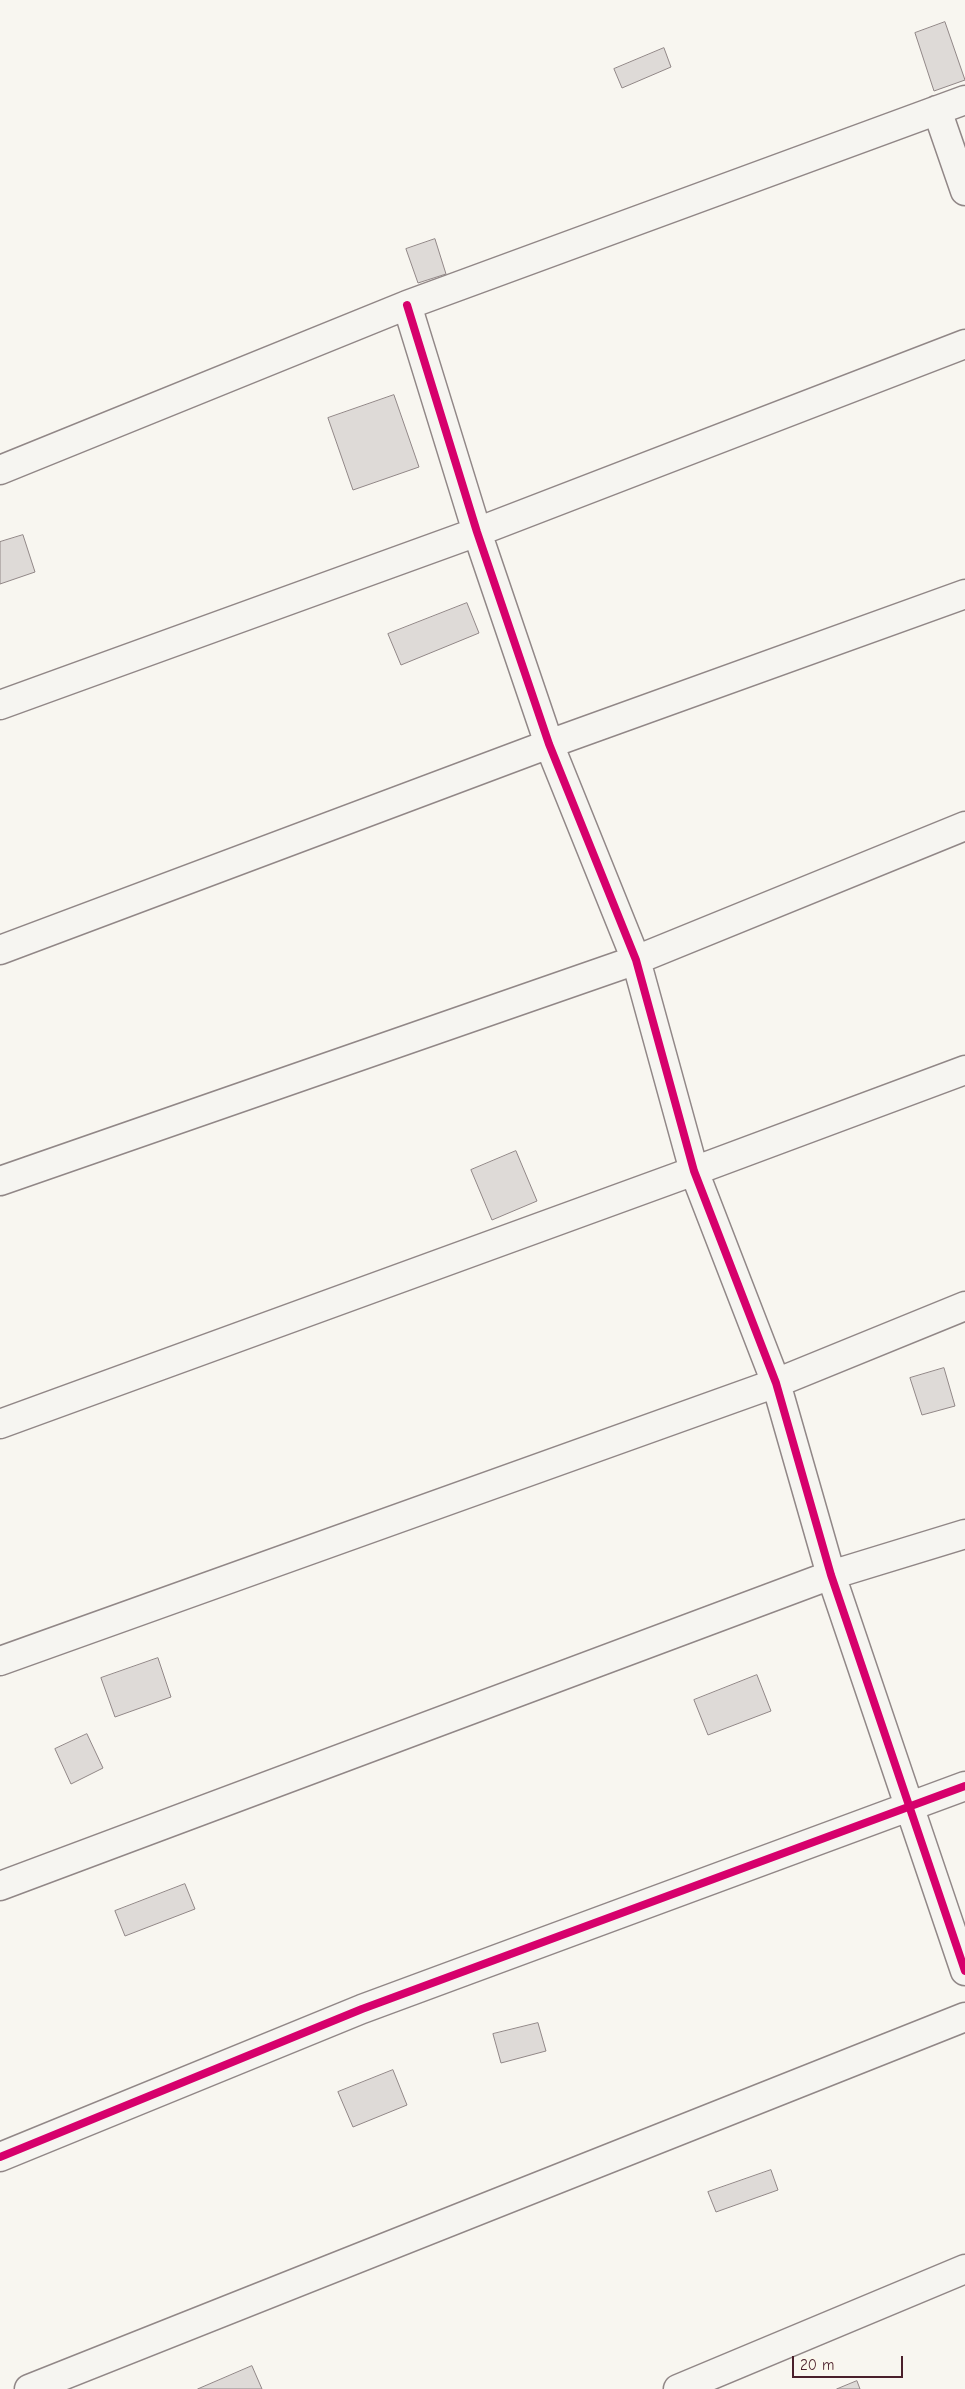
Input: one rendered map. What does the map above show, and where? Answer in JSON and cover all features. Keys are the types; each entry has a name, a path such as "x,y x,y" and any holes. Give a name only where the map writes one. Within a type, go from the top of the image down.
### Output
{"street":[{"path":"0,470 407,305 965,100"},
{"path":"937,110 965,191"},
{"path":"407,305 477,532 549,744 636,960 694,1171 776,1383 831,1576 965,1971"},
{"path":"0,705 477,532 965,344"},
{"path":"0,950 549,744 965,594"},
{"path":"0,1181 636,960 965,826"},
{"path":"0,1424 965,1070"},
{"path":"0,1661 776,1383 965,1306"},
{"path":"0,1886 831,1576 965,1534"},
{"path":"0,2157 362,2009 910,1808 965,1786"},
{"path":"29,2389 965,2017"},
{"path":"678,2389 965,2269"}],"building":[{"path":"945,22 965,80 934,91 915,33"},
{"path":"664,48 671,67 622,88 614,69"},
{"path":"435,239 446,274 418,283 406,249"},
{"path":"394,395 419,467 353,490 328,418"},
{"path":"23,535 35,572 0,584 0,542"},
{"path":"467,603 479,633 401,665 388,634"},
{"path":"516,1151 537,1201 492,1220 471,1170"},
{"path":"944,1368 955,1406 922,1415 910,1378"},
{"path":"158,1658 171,1697 115,1717 101,1678"},
{"path":"757,1675 771,1711 708,1735 694,1700"},
{"path":"87,1734 103,1768 71,1784 55,1749"},
{"path":"185,1884 195,1909 125,1936 115,1911"},
{"path":"538,2023 546,2051 501,2063 493,2034"},
{"path":"393,2070 407,2105 353,2127 338,2092"},
{"path":"771,2170 778,2190 716,2212 708,2192"},
{"path":"252,2366 262,2389 198,2389"},
{"path":"857,2381 860,2389 837,2389"}],"cycle path":[{"path":"407,305 477,532 549,744 636,960 694,1171 776,1383 831,1575 965,1971"},
{"path":"0,2157 362,2009 965,1786"}]}
